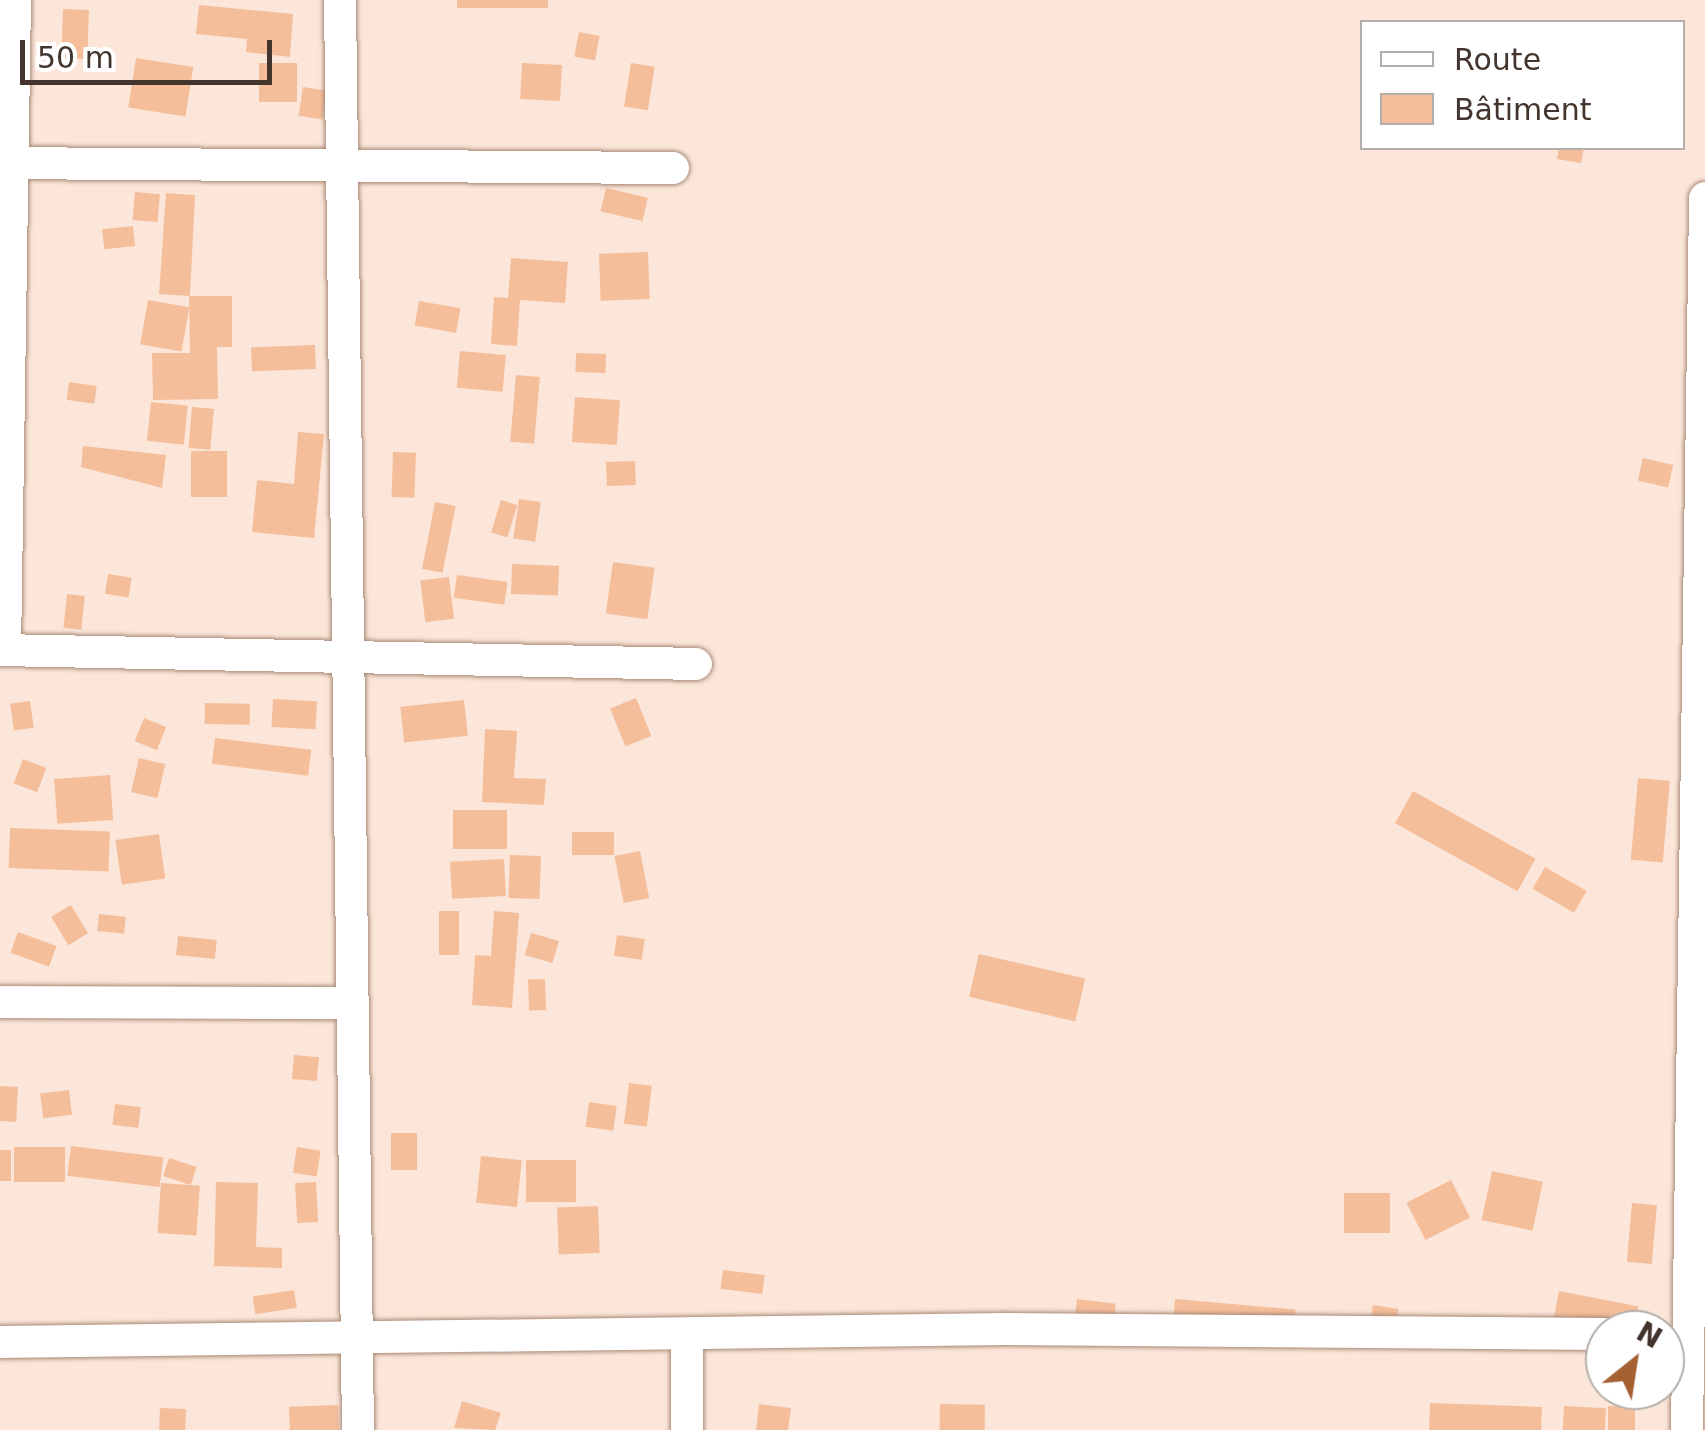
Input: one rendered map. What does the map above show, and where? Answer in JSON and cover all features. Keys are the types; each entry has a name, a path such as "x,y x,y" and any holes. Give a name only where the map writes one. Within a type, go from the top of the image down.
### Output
{"street":[{"path":"15,0 6,163 3,650 348,650 696,664"},
{"path":"340,0 358,1430"},
{"path":"6,163 673,168"},
{"path":"1687,1430 1703,205"},
{"path":"0,1002 352,1003"},
{"path":"687,1334 687,1430"},
{"path":"0,1342 687,1334 1585,1334"}],"building":[{"path":"457,0 548,0 548,8 457,8"},
{"path":"199,5 293,14 290,57 246,52 247,39 196,34"},
{"path":"63,9 89,10 87,59 61,58"},
{"path":"579,32 600,36 595,61 574,57"},
{"path":"136,58 193,67 185,116 128,107"},
{"path":"259,63 297,63 297,102 259,102"},
{"path":"522,63 562,65 560,101 520,99"},
{"path":"631,63 655,67 648,110 624,106"},
{"path":"303,87 327,91 322,119 298,116"},
{"path":"1559,150 1584,150 1581,163 1557,159"},
{"path":"606,188 648,198 642,221 601,211"},
{"path":"135,192 160,194 157,222 133,220"},
{"path":"166,193 195,195 190,296 232,296 232,347 217,347 218,399 153,400 152,353 190,353 189,296 159,294"},
{"path":"133,226 135,246 104,249 102,229"},
{"path":"648,252 650,299 601,301 599,254"},
{"path":"511,258 568,262 565,303 520,300 517,346 491,344 494,297 508,298"},
{"path":"148,300 189,307 182,352 140,344"},
{"path":"419,301 460,308 456,333 415,326"},
{"path":"315,345 316,369 252,371 251,347"},
{"path":"460,351 506,355 503,392 457,388"},
{"path":"576,353 606,354 605,373 575,372"},
{"path":"516,375 540,377 534,444 510,442"},
{"path":"69,382 97,386 94,404 66,400"},
{"path":"575,397 620,400 617,445 572,442"},
{"path":"151,402 188,406 184,445 147,441"},
{"path":"192,407 214,409 210,450 188,448"},
{"path":"298,432 324,434 314,538 252,532 257,480 294,484"},
{"path":"83,446 166,455 162,488 81,467"},
{"path":"191,451 227,451 227,497 191,497"},
{"path":"393,452 416,453 414,498 391,497"},
{"path":"1643,458 1673,465 1668,487 1638,480"},
{"path":"635,461 636,485 607,486 606,462"},
{"path":"519,499 541,502 535,542 513,539"},
{"path":"501,500 517,505 507,537 491,533"},
{"path":"435,502 456,506 443,573 422,569"},
{"path":"613,562 655,568 647,619 606,613"},
{"path":"512,564 559,566 558,596 511,594"},
{"path":"108,574 132,578 129,598 105,594"},
{"path":"457,575 508,582 504,605 454,598"},
{"path":"449,577 454,619 425,622 420,581"},
{"path":"67,594 85,596 81,630 63,628"},
{"path":"636,698 651,736 625,747 610,708"},
{"path":"273,699 317,701 315,729 272,727"},
{"path":"464,700 468,736 404,742 400,707"},
{"path":"30,701 34,728 14,731 10,704"},
{"path":"205,703 250,704 250,725 205,724"},
{"path":"144,718 166,727 157,750 135,741"},
{"path":"485,729 517,731 514,778 546,779 544,805 482,802"},
{"path":"215,738 311,750 308,776 212,764"},
{"path":"139,758 165,764 157,798 131,792"},
{"path":"23,759 46,768 37,792 14,783"},
{"path":"110,775 113,820 57,824 54,779"},
{"path":"1638,778 1670,781 1663,862 1631,860"},
{"path":"1413,791 1535,859 1518,891 1395,823"},
{"path":"453,810 507,810 507,849 453,849"},
{"path":"10,828 110,831 109,871 9,868"},
{"path":"572,832 614,832 614,855 572,855"},
{"path":"159,834 165,879 122,885 115,840"},
{"path":"640,851 649,898 624,903 614,856"},
{"path":"510,855 541,856 539,899 508,898"},
{"path":"504,859 506,896 452,899 450,862"},
{"path":"1545,867 1587,891 1574,913 1532,889"},
{"path":"71,905 88,933 68,945 51,917"},
{"path":"439,911 459,911 459,955 439,955"},
{"path":"494,911 519,913 512,1008 472,1005 475,955 491,956"},
{"path":"99,914 126,917 124,934 97,931"},
{"path":"18,932 57,946 49,967 10,953"},
{"path":"531,933 559,941 553,963 525,955"},
{"path":"617,935 645,939 642,960 614,956"},
{"path":"178,936 217,940 215,959 176,955"},
{"path":"979,954 1085,979 1075,1021 969,997"},
{"path":"545,979 546,1010 529,1011 528,980"},
{"path":"294,1055 319,1057 317,1081 292,1079"},
{"path":"629,1083 652,1086 647,1126 624,1124"},
{"path":"0,1086 18,1087 16,1122 0,1121"},
{"path":"69,1090 72,1115 43,1118 40,1094"},
{"path":"589,1102 617,1106 613,1131 586,1127"},
{"path":"115,1104 141,1107 138,1128 112,1125"},
{"path":"391,1133 417,1133 417,1170 391,1170"},
{"path":"71,1146 163,1157 160,1187 67,1176"},
{"path":"14,1147 65,1147 65,1182 14,1182"},
{"path":"297,1147 321,1151 317,1176 293,1173"},
{"path":"0,1150 11,1150 11,1181 0,1181"},
{"path":"481,1156 522,1160 517,1207 476,1203"},
{"path":"169,1158 197,1167 191,1185 163,1176"},
{"path":"526,1160 576,1160 576,1202 526,1202"},
{"path":"1492,1171 1543,1182 1532,1231 1482,1220"},
{"path":"1451,1180 1470,1217 1426,1240 1406,1203"},
{"path":"216,1182 258,1183 256,1247 282,1248 282,1268 214,1266"},
{"path":"316,1182 318,1222 297,1223 295,1183"},
{"path":"161,1183 200,1186 196,1236 158,1233"},
{"path":"1344,1193 1390,1193 1390,1233 1344,1233"},
{"path":"1632,1203 1657,1205 1652,1264 1627,1262"},
{"path":"598,1206 600,1253 559,1254 557,1207"},
{"path":"723,1270 765,1275 762,1294 721,1289"},
{"path":"294,1290 297,1308 255,1314 253,1297"},
{"path":"1559,1291 1639,1306 1638,1310 1585,1310 1585,1325 1554,1318"},
{"path":"1077,1299 1116,1304 1114,1320 1075,1315"},
{"path":"1175,1299 1296,1310 1293,1334 1173,1324"},
{"path":"1373,1305 1399,1309 1396,1327 1370,1323"},
{"path":"462,1401 501,1413 495,1430 454,1428"},
{"path":"1430,1403 1542,1407 1541,1430 1429,1430"},
{"path":"759,1404 791,1408 788,1430 756,1430"},
{"path":"940,1404 985,1405 985,1430 940,1430"},
{"path":"338,1405 339,1430 290,1430 289,1407"},
{"path":"1564,1406 1606,1410 1605,1430 1563,1430"},
{"path":"160,1408 186,1409 185,1430 159,1430"},
{"path":"1608,1410 1635,1410 1635,1430 1608,1430"}]}
